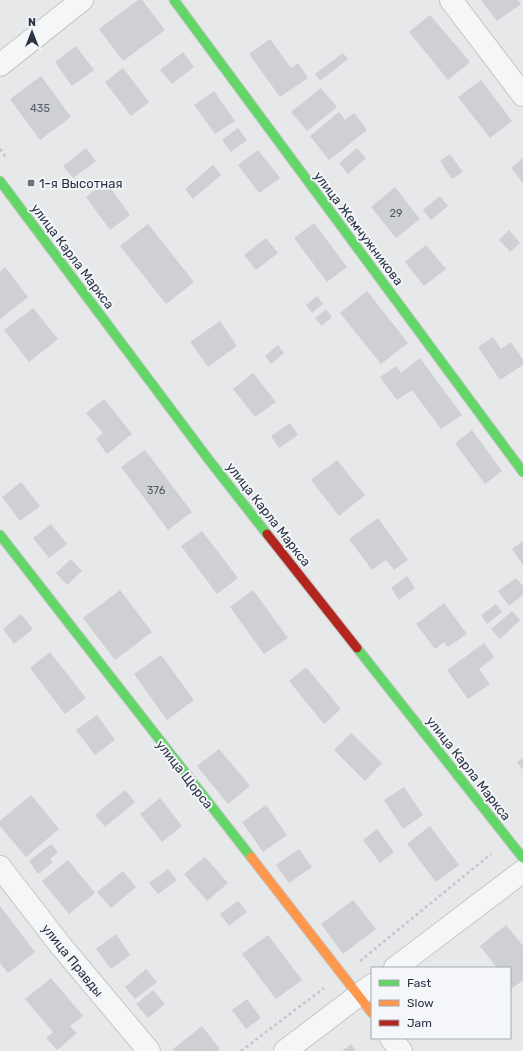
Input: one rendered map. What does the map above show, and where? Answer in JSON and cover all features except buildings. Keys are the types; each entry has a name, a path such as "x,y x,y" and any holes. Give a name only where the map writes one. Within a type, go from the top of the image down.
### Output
{"street":[{"path":"0,65 82,0"},
{"name":"улица Жемчужникова","path":"174,0 523,472"},
{"path":"451,0 523,94"},
{"name":"улица Карла Маркса","path":"0,181 210,460 523,858"},
{"name":"улица Щорса","path":"0,535 341,976 365,990 371,1010"},
{"name":"улица Правды","path":"0,867 61,946 149,1051"},
{"path":"396,967 523,872"},
{"path":"285,1051 365,990"},
{"path":"392,1039 401,1051"}],"path":[{"path":"241,1051 341,976 509,839"}],"traffic: fast":[{"path":"174,0 523,472"},
{"path":"0,181 209,460 267,534"},
{"path":"0,535 251,857"},
{"path":"357,648 523,858"}],"traffic: slow":[{"path":"251,857 371,1012"}],"traffic: jam":[{"path":"267,534 357,648"}],"place":[{"name":"1-я Высотная","path":"31,183"}]}
